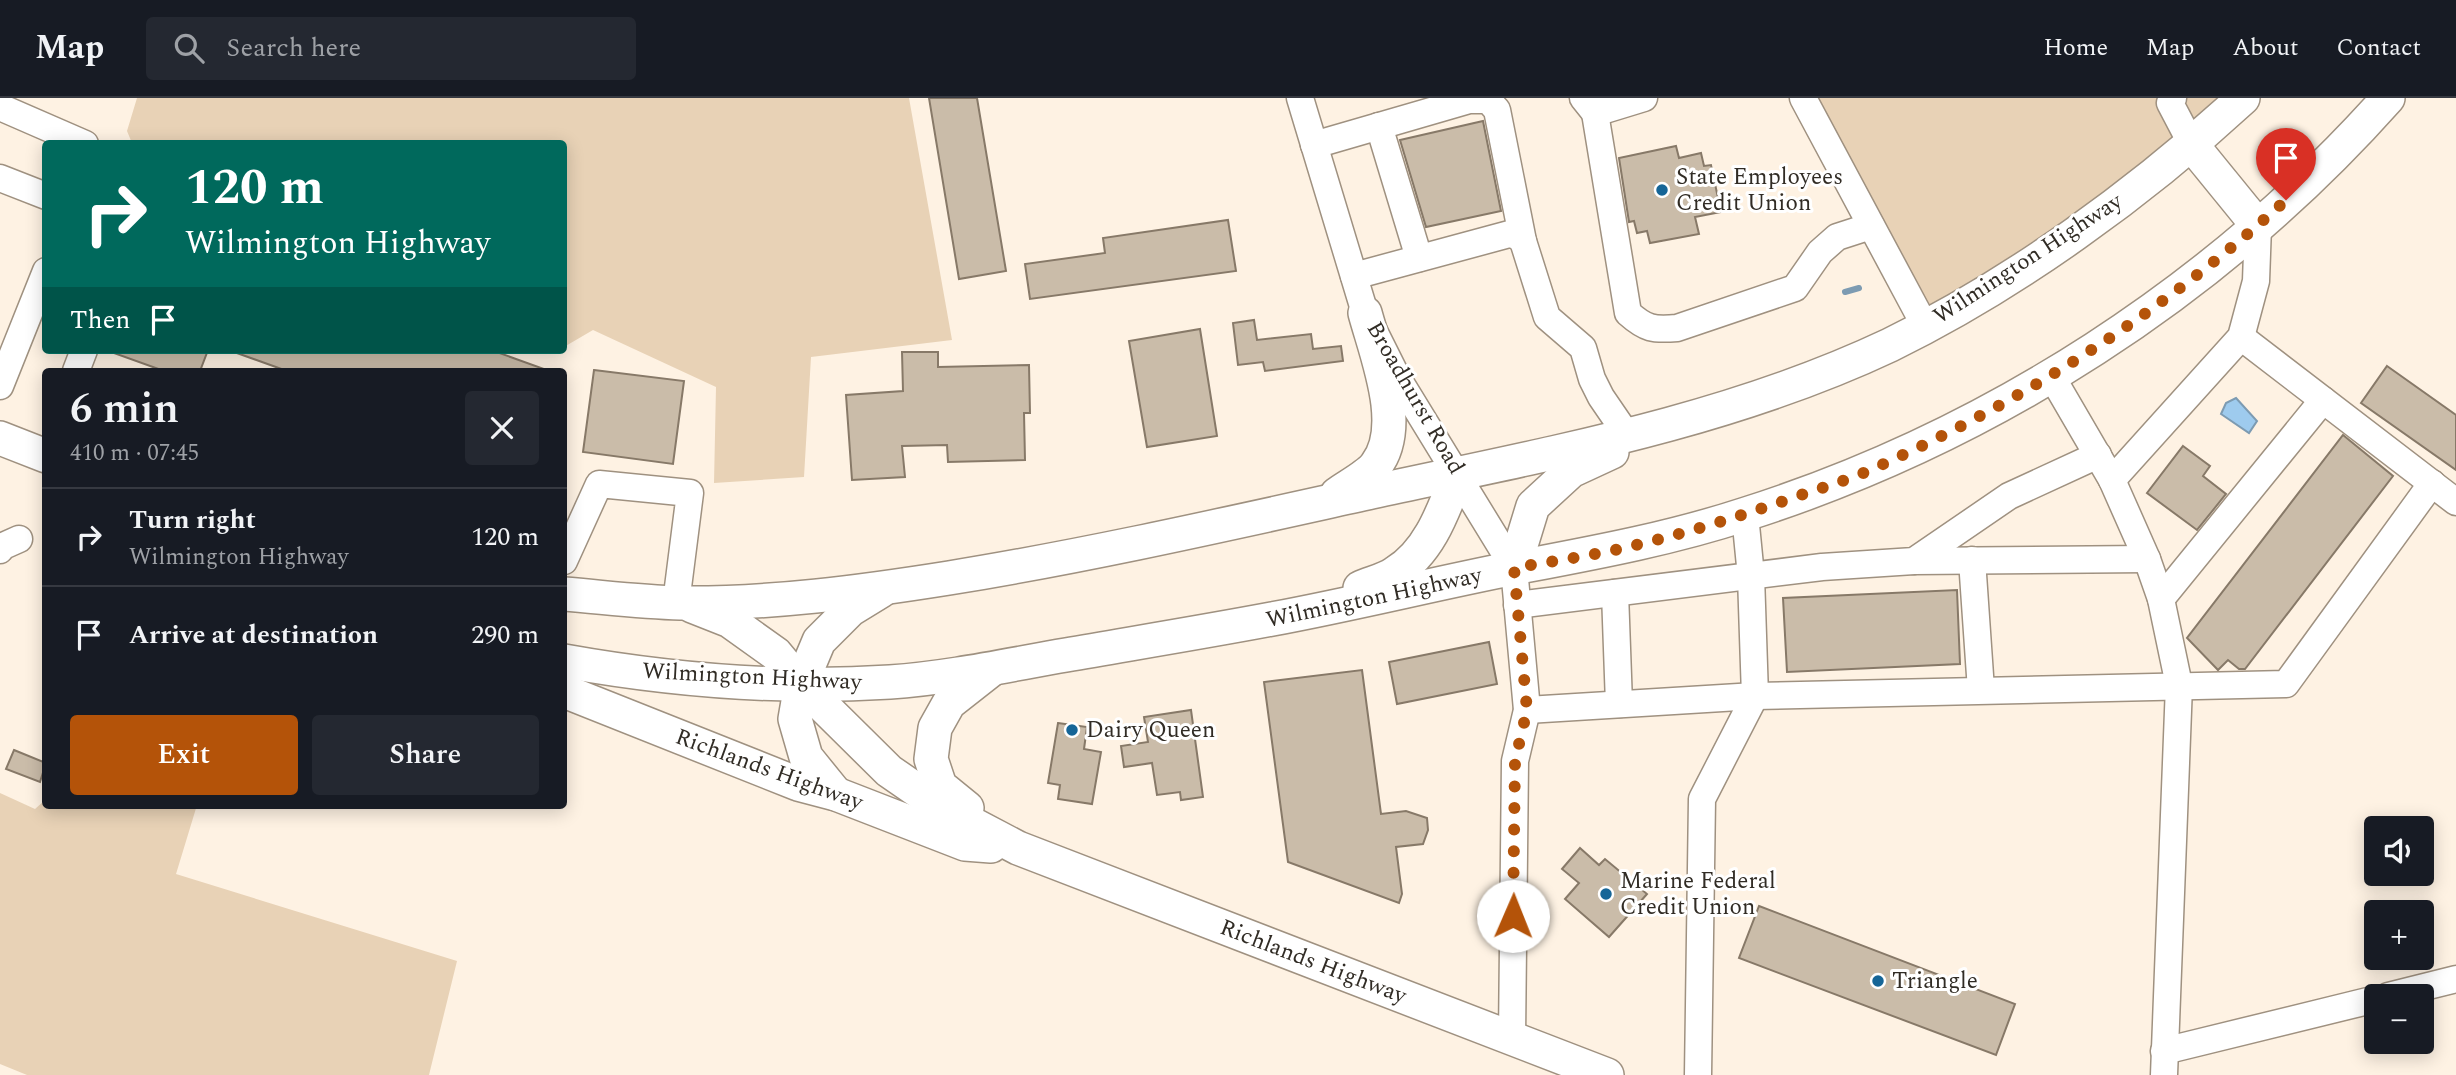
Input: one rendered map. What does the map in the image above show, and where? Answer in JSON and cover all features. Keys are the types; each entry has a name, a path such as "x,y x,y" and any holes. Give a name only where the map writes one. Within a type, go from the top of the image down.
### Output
{"main road":[{"name":"Wilmington Highway","path":"679,603 780,599 888,587 1130,545 1627,435 1680,422 1805,382 1891,344 1977,298 2056,246 2192,145 2243,98"},
{"name":"Wilmington Highway","path":"567,662 721,680 801,684 892,682 993,668 1296,615 1514,568 1628,547 1745,515 1859,475 1948,433 2052,377 2188,282 2258,226 2316,173 2388,98"},
{"path":"2192,145 2258,226"},
{"path":"1326,502 1376,465 1389,435 1388,397 1365,313"},
{"path":"1514,568 1533,506 1571,471 1680,422"},
{"path":"0,438 42,454"},
{"path":"1296,615 1396,573 1423,548 1443,512 1458,473"},
{"path":"836,794 806,757 794,719 801,684 819,640 850,610 888,587"},
{"path":"567,594 679,603"},
{"name":"Richlands Highway","path":"679,603 730,621 776,654 801,684 889,771 944,809 1018,848 1607,1075"},
{"path":"993,668 949,702 935,728 931,759 940,786 1018,848"},
{"name":"Richlands Highway","path":"567,692 798,784 836,794 965,844 1018,848"}],"street":[{"name":"Broadhurst Road","path":"1300,98 1365,313 1397,377 1514,568"},
{"path":"1644,98 1589,105 1628,313 1641,325 1656,330 1676,328 1795,289 1819,252 1837,237 1871,226"},
{"path":"1803,98 1925,326"},
{"path":"2173,98 2170,103 2192,145"},
{"path":"1314,145 1469,100 1488,100 1497,110 1523,241 1547,317 1583,348 1596,388 1627,435"},
{"path":"0,107 76,140"},
{"path":"1379,126 1419,258"},
{"path":"3,182 42,195"},
{"path":"2112,480 2241,337 2256,281 2258,226"},
{"path":"1354,276 1513,233 1523,241"},
{"path":"0,386 6,354 42,279"},
{"path":"2241,337 2456,502"},
{"path":"2052,377 2112,480 2147,559 2161,599 2179,685 2164,1063 2364,1003"},
{"path":"2161,599 2323,400"},
{"path":"1914,561 2008,496 2098,455"},
{"path":"1527,710 1755,696 2286,684 2432,483"},
{"path":"567,554 599,484 690,493 679,603"},
{"path":"1698,1075 1702,799 1755,696 1751,576 1745,515"},
{"path":"1517,605 1822,567 1914,561 2147,559"},
{"path":"1972,560 1981,691"},
{"path":"1512,1038 1515,761 1527,710 1514,568"},
{"path":"1615,593 1619,705"},
{"path":"2434,984 2456,979"}],"shaded area":[{"path":"137,98 909,98 952,340 811,357 804,477 714,483 716,387 593,330 567,345 567,140 131,140 127,131"},
{"path":"1803,98 2243,98 1925,326"},
{"path":"0,793 35,809 42,803 42,809 196,809 176,874 457,961 429,1075 27,1075 0,1064"}],"water":[{"path":"2236,398 2257,421 2249,433 2221,414 2226,403"}],"building":[{"path":"929,98 977,98 1006,271 959,279"},
{"path":"1483,121 1501,211 1426,227 1400,140"},
{"path":"1676,146 1679,158 1701,153 1704,166 1711,165 1721,212 1695,217 1699,234 1650,243 1647,231 1637,233 1634,221 1629,222 1619,158"},
{"path":"1228,220 1236,271 1030,299 1025,264 1105,253 1103,238"},
{"path":"1254,320 1257,340 1311,334 1313,349 1341,346 1343,361 1265,371 1263,362 1238,365 1233,323"},
{"path":"1200,329 1217,436 1147,447 1129,341"},
{"path":"902,352 938,352 938,367 1029,365 1030,413 1024,413 1025,460 948,462 947,445 902,446 905,477 852,480 846,395 903,391"},
{"path":"117,354 206,354 201,368 156,368"},
{"path":"240,354 502,354 541,368 279,368"},
{"path":"2387,366 2456,415 2456,470 2361,403"},
{"path":"594,370 684,381 673,464 583,452"},
{"path":"2343,435 2393,476 2245,669 2239,669 2228,660 2218,670 2187,638"},
{"path":"2183,446 2210,466 2203,476 2226,494 2197,530 2147,493"},
{"path":"1957,590 1960,664 1787,672 1783,598"},
{"path":"1489,642 1497,684 1397,704 1389,662"},
{"path":"1362,670 1381,814 1406,811 1427,818 1428,830 1423,844 1396,847 1402,894 1399,903 1288,862 1264,682"},
{"path":"1191,710 1203,797 1181,800 1180,792 1157,795 1152,763 1124,767 1121,746 1148,742 1144,717"},
{"path":"1058,723 1087,727 1084,749 1101,752 1092,804 1058,799 1060,785 1048,783"},
{"path":"14,750 42,761 40,782 6,769"},
{"path":"1580,848 1599,865 1605,859 1647,894 1609,937 1565,899 1579,883 1562,869"},
{"name":"Triangle","path":"1759,906 2015,1004 1996,1055 1739,958"}],"waterway":[{"path":"1845,292 1859,288"}],"place":[{"name":"State Employees Credit Union","path":"1662,190"},
{"name":"Dairy Queen","path":"1072,730"},
{"name":"Marine Federal Credit Union","path":"1606,894"},
{"name":"Triangle","path":"1878,981"}],"route":[{"path":"1513,916 1515,761 1527,710 1514,568 1628,547 1745,515 1859,475 1948,433 2052,377 2125,328 2198,274 2286,200"}]}
